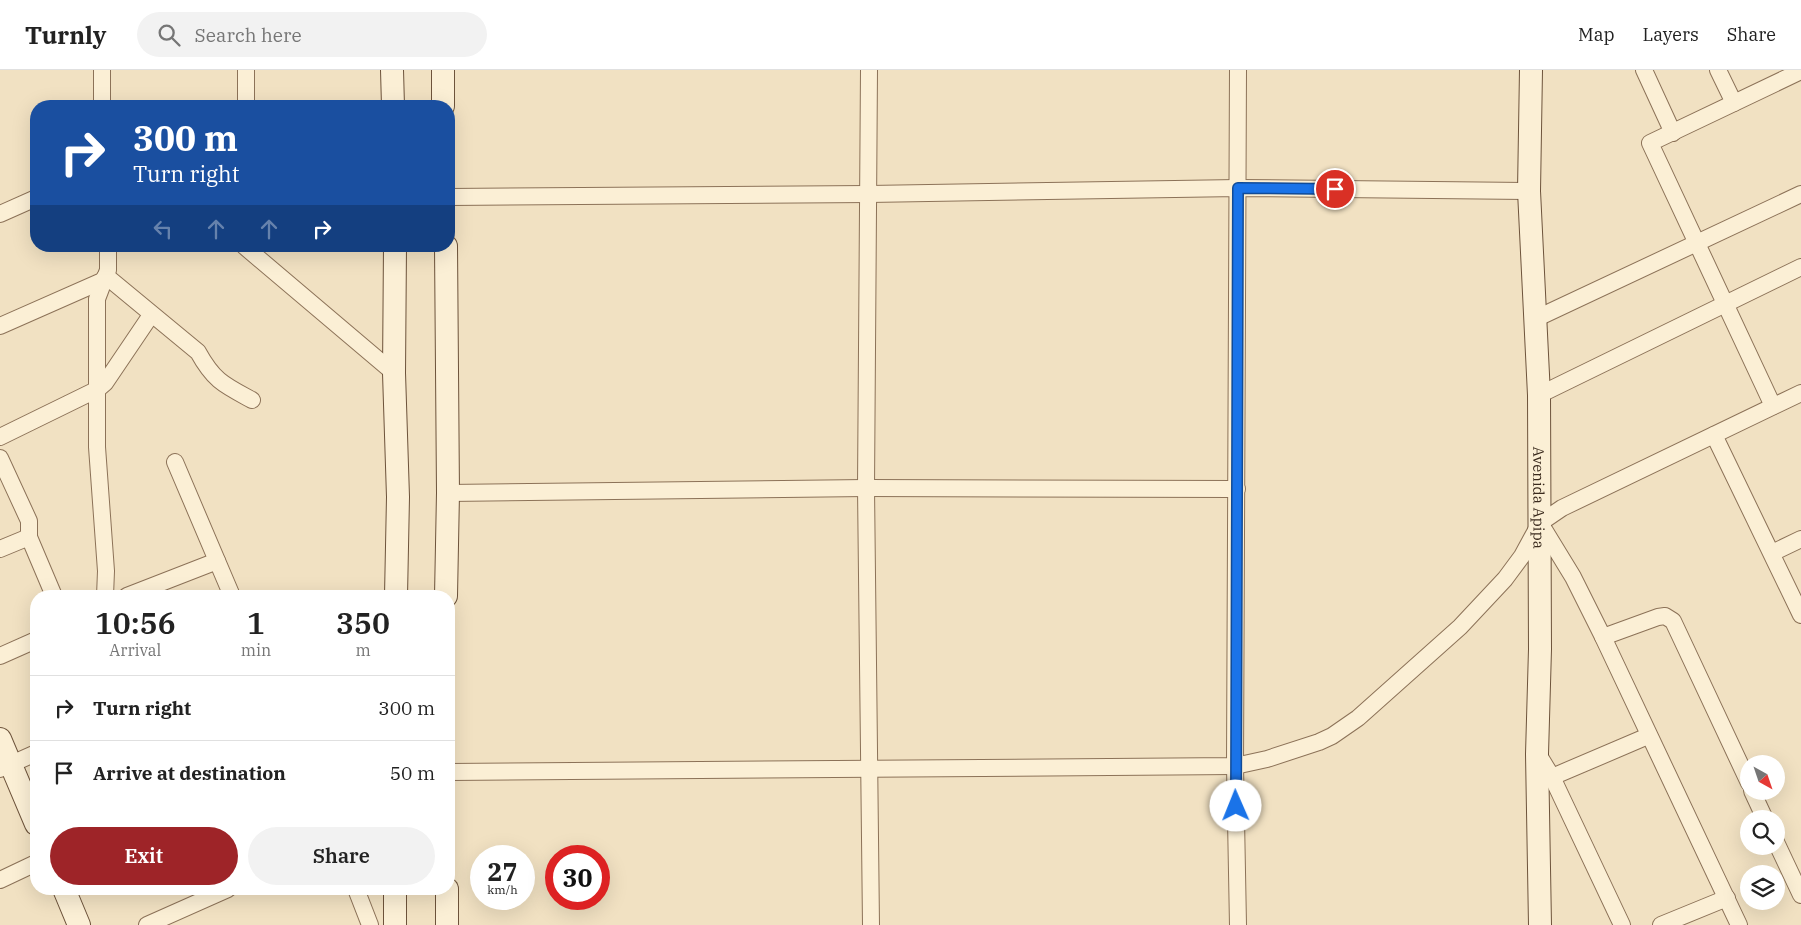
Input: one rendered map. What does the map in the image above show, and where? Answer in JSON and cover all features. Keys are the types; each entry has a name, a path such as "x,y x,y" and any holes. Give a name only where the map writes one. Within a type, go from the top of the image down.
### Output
{"street":[{"path":"102,70 102,100"},
{"path":"246,70 246,100"},
{"path":"392,70 393,100"},
{"path":"443,70 443,100"},
{"path":"869,70 866,488 871,925"},
{"path":"1238,70 1235,766 1238,925"},
{"name":"Avenida Apipa","path":"1531,70 1529,191 1539,395 1540,523 1537,754 1540,925"},
{"path":"1644,70 1673,133"},
{"path":"1718,70 1734,103"},
{"path":"1773,406 1650,143 1801,71"},
{"path":"455,197 868,194 1238,188 1529,191"},
{"path":"1535,319 1801,194"},
{"path":"0,214 30,201"},
{"path":"105,590 106,571 97,447 97,300 108,270 108,252"},
{"path":"252,252 394,372"},
{"path":"395,252 394,372 398,496 396,590"},
{"path":"446,252 448,492 446,590"},
{"path":"1539,395 1801,267"},
{"path":"106,276 198,352 206,368 221,383 252,400"},
{"path":"0,326 102,281 106,276"},
{"path":"0,437 98,389 111,376 151,315"},
{"path":"455,772 1235,766 1267,759 1319,742 1332,736 1358,718 1460,627 1505,579 1522,556 1540,523 1579,498 1801,393"},
{"path":"1714,435 1801,614"},
{"path":"0,458 29,521 30,536 52,590"},
{"path":"175,462 229,590"},
{"path":"448,492 866,488 1237,489"},
{"path":"1540,523 1573,577 1603,637 1648,736 1739,925"},
{"path":"0,549 30,536"},
{"path":"1772,553 1801,539"},
{"path":"142,590 217,561"},
{"path":"1603,637 1658,617 1666,616 1673,621 1740,764"},
{"path":"0,656 30,643"},
{"path":"1552,777 1648,736"},
{"path":"0,739 5,766 30,813"},
{"path":"1537,754 1552,777 1622,925"},
{"path":"5,766 30,756"},
{"path":"1782,855 1801,895"},
{"path":"0,880 30,866"},
{"path":"66,895 79,925"},
{"path":"148,925 215,895"},
{"path":"358,895 370,925"},
{"path":"395,895 395,925"},
{"path":"447,895 447,925"},
{"path":"1661,925 1726,898"}],"route":[{"path":"1236,806 1238,188 1335,189"}]}
